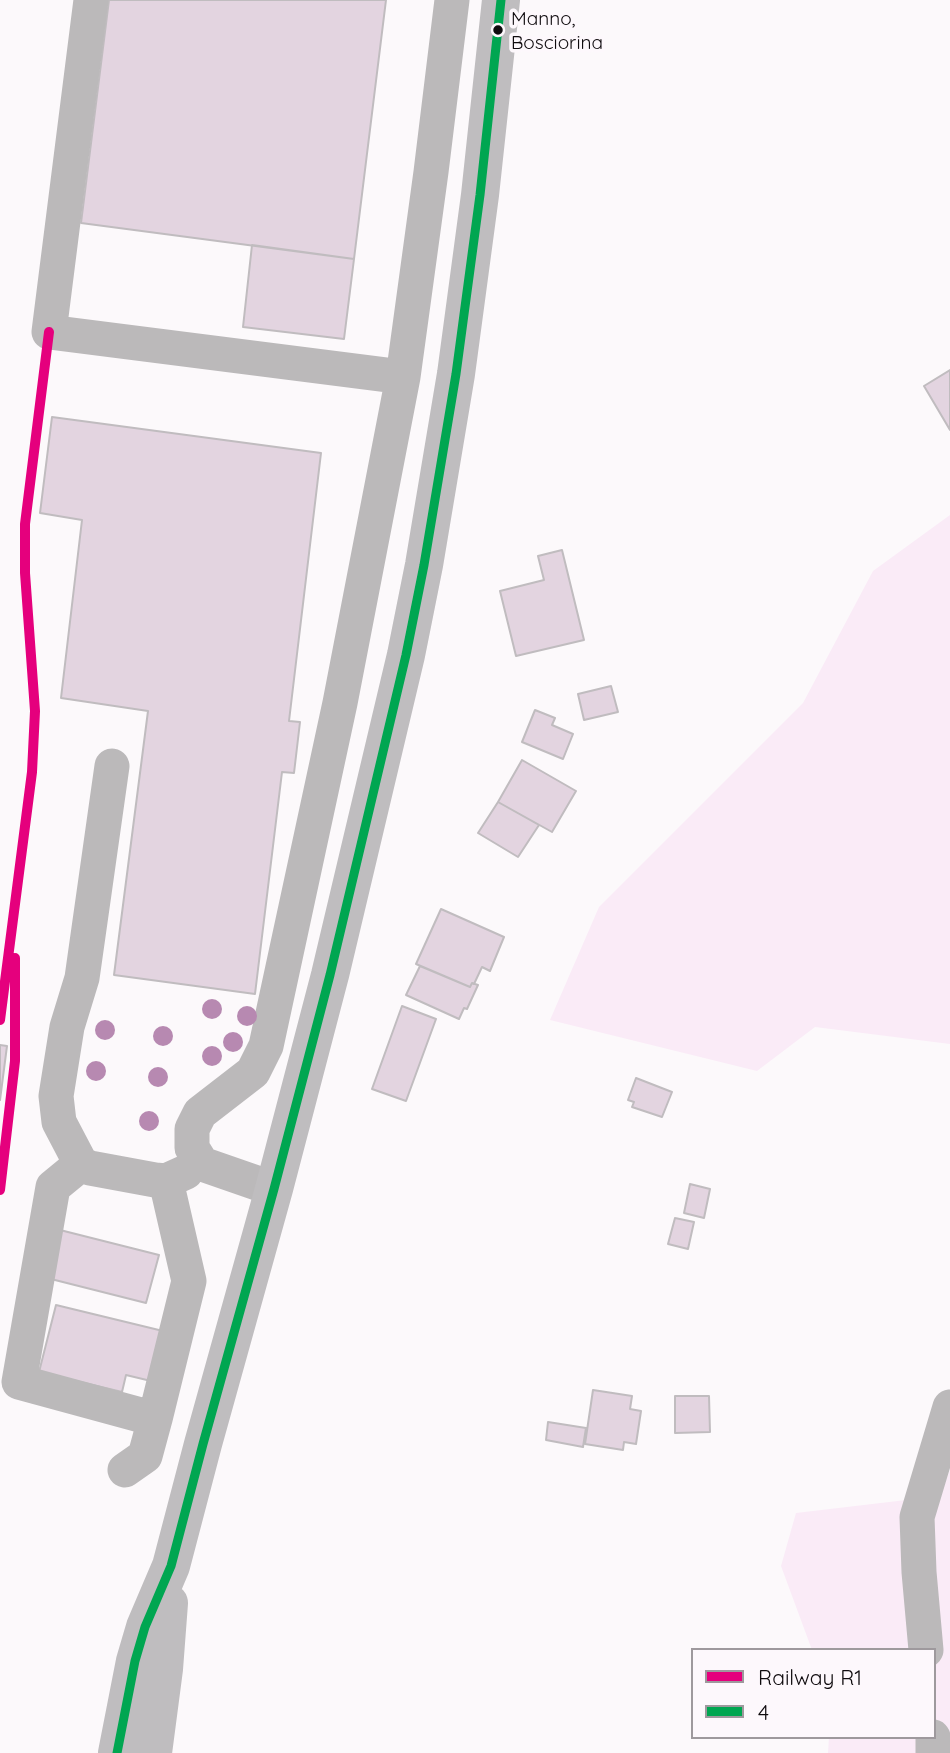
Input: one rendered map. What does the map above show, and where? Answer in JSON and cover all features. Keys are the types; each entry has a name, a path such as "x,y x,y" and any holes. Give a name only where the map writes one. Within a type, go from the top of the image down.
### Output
{"main road":[{"path":"117,1753 135,1661 145,1628 171,1566 202,1444 274,1189 330,975 416,612 457,374 501,0"},
{"path":"153,1753 164,1669 171,1566"}],"street":[{"path":"91,0 48,332 402,377"},
{"path":"274,1189 202,1164 192,1148 195,1121 207,1106 253,1072 266,1046 340,703 402,377 452,0"},
{"path":"112,766 82,978 67,1027 56,1096 59,1122 81,1164 90,1168 166,1181 202,1164"},
{"path":"81,1164 53,1187 19,1382 155,1419"},
{"path":"125,1470 145,1456 189,1281 166,1181"},
{"path":"926,1648 919,1573 918,1517 950,1407"}],"shaded area":[{"path":"950,515 950,1044 815,1027 757,1071 550,1020 599,907 803,703 873,571"},
{"path":"950,1470 950,1753 828,1753 829,1739 936,1739 936,1648 811,1648 781,1566 796,1513 940,1496"}],"building":[{"path":"109,0 386,0 354,259 81,223"},
{"path":"252,245 354,259 344,339 243,327"},
{"path":"950,370 950,430 924,386"},
{"path":"52,417 321,453 289,721 300,722 294,773 282,772 255,994 114,975 148,711 61,698 82,520 40,513"},
{"path":"562,550 584,640 516,656 500,591 544,580 538,556"},
{"path":"611,686 618,712 584,720 578,694"},
{"path":"535,710 555,718 552,725 573,734 563,759 522,742"},
{"path":"522,760 576,791 552,832 498,802"},
{"path":"498,802 539,825 518,857 478,833"},
{"path":"441,909 504,937 490,971 482,967 470,987 416,964"},
{"path":"420,966 470,987 472,983 478,985 467,1009 464,1008 459,1019 406,995"},
{"path":"402,1006 436,1019 406,1101 372,1089"},
{"path":"0,1045 7,1046 0,1100"},
{"path":"636,1078 672,1092 662,1117 632,1107 634,1102 628,1100"},
{"path":"690,1184 710,1189 704,1218 684,1213"},
{"path":"675,1218 694,1222 688,1249 668,1244"},
{"path":"60,1230 159,1255 146,1303 47,1278"},
{"path":"56,1305 163,1331 151,1381 126,1375 122,1392 39,1372"},
{"path":"593,1390 632,1396 630,1409 641,1411 636,1444 624,1442 623,1450 585,1444"},
{"path":"675,1396 709,1396 710,1432 675,1433"},
{"path":"548,1422 586,1428 583,1447 546,1440"}],"rail line":[{"name":"R1","path":"0,1020 32,772 35,711 25,573 25,524 49,332"},
{"name":"R1","path":"0,1190 15,1061 15,958"}],"transit line":[{"name":"4","path":"117,1753 135,1661 145,1627 171,1566 274,1189 330,975 406,655 456,374 480,195 501,0"}],"place":[{"name":"Manno, Bosciorina","path":"498,30"}]}
